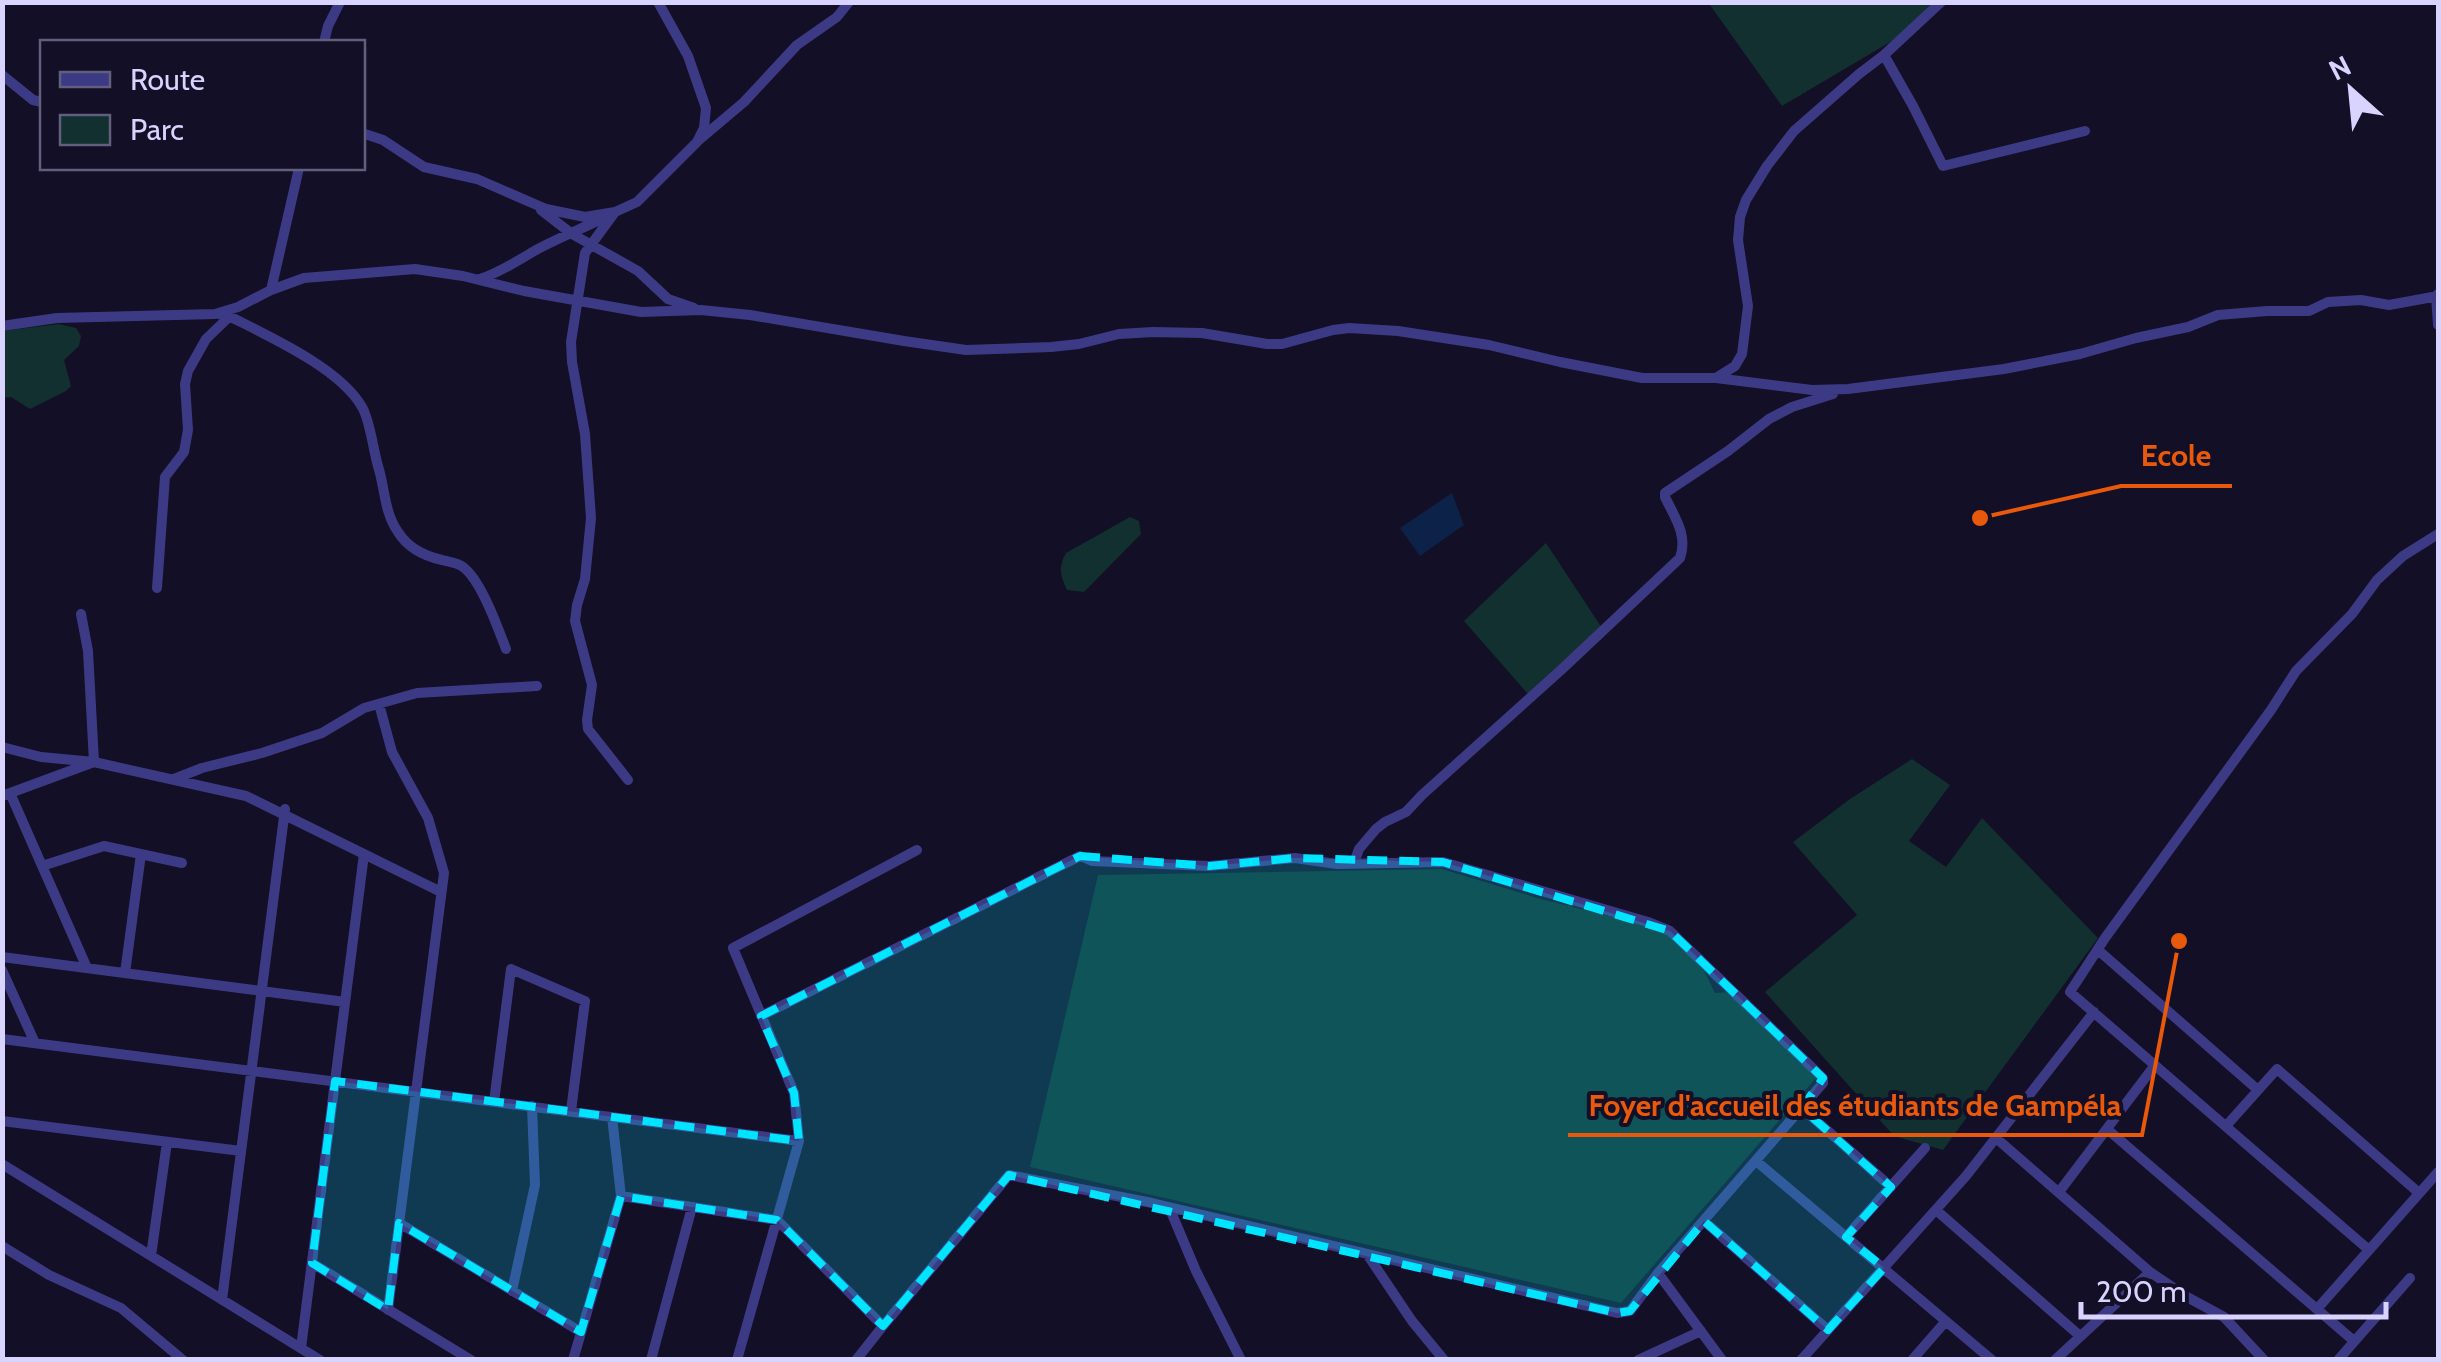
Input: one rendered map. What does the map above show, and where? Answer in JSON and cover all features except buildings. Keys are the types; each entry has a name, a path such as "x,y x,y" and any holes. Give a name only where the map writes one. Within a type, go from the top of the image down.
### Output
{"street":[{"path":"324,40 340,2"},
{"path":"658,2 688,56 706,108 704,128 697,142"},
{"path":"476,280 508,268 538,249 636,202 744,102 797,45 837,17 849,2"},
{"path":"1716,378 1735,366 1742,354 1748,306 1738,240 1746,200 1794,131 1940,2"},
{"path":"1884,55 1943,166 2085,132"},
{"path":"2,75 40,102"},
{"path":"365,134 383,140 424,167 477,180 546,209 585,217 614,212"},
{"path":"271,290 299,170"},
{"path":"528,200 572,234 638,271 668,299 701,310"},
{"path":"614,212 585,253 571,342 585,434 590,518 585,580 575,621 592,685 588,729 628,780"},
{"path":"157,588 165,477 184,452 188,430 188,371 206,339 238,308 304,278 397,270 438,272 641,312 701,310 750,315 966,350 1051,347 1153,332 1282,344 1349,328 1398,331 1489,345 1642,378 1716,378 1812,390 1848,390 2004,369 2080,354 2218,316 2267,310 2309,311 2328,302 2361,300 2389,305 2438,295 2438,325"},
{"path":"215,314 238,308"},
{"path":"2,326 57,318 215,314 229,316 277,340 352,392 365,414 386,506 400,535 416,552 461,565 469,573 506,649"},
{"path":"1354,863 1359,849 1376,829 1406,812 1680,558 1682,533 1665,493 1769,419 1792,407 1848,390"},
{"path":"2370,1250 2070,992 2296,672 2352,614 2376,580 2403,556 2438,534"},
{"path":"81,614 88,652 94,762"},
{"path":"172,780 322,733 364,708 417,693 537,686"},
{"path":"378,704 392,752 428,818 444,874 388,1310"},
{"path":"2,748 41,757 94,762 246,796 441,892"},
{"path":"87,968 6,794 94,762"},
{"path":"222,1300 284,812"},
{"path":"42,866 104,846 182,863"},
{"path":"737,1360 799,1140 794,1093 733,948 917,850"},
{"path":"125,973 140,854"},
{"path":"301,1348 364,854"},
{"path":"761,1016 1080,856 1092,861 1209,866 1295,858 1336,864 1443,862 1670,931 1823,1078 1823,1083 1658,1273 1630,1311 1617,1313 1169,1207 1009,1175 856,1360"},
{"path":"2098,950 2258,1090"},
{"path":"2,957 345,1002"},
{"path":"494,1102 511,969 585,1000 571,1112"},
{"path":"2,970 35,1043"},
{"path":"1802,1360 1936,1210 2094,1012"},
{"path":"2,1039 799,1140"},
{"path":"2059,1192 2155,1065"},
{"path":"2226,1126 2277,1069 2419,1194"},
{"path":"512,1291 535,1186 532,1106"},
{"path":"1802,1108 1891,1187"},
{"path":"573,1360 621,1196 612,1117"},
{"path":"2,1121 241,1152"},
{"path":"2106,1129 2354,1341"},
{"path":"1996,1138 2150,1272 2224,1317 2264,1360"},
{"path":"151,1256 167,1142"},
{"path":"1846,1237 1925,1148"},
{"path":"1756,1161 1992,1360"},
{"path":"2,1164 320,1360"},
{"path":"2317,1309 2438,1172"},
{"path":"621,1196 776,1220 884,1326"},
{"path":"651,1360 692,1207"},
{"path":"1169,1207 1241,1360"},
{"path":"1936,1210 2080,1336"},
{"path":"1704,1220 1828,1330"},
{"path":"399,1223 581,1332"},
{"path":"2,1246 49,1275 121,1308 183,1360"},
{"path":"1366,1254 1412,1322 1444,1360"},
{"path":"312,1263 471,1360"},
{"path":"2055,1360 2150,1272"},
{"path":"1658,1273 1722,1360"},
{"path":"2338,1360 2410,1278"},
{"path":"1912,1360 1946,1321"},
{"path":"1638,1360 1701,1332"}],"highlighted area":[{"path":"1080,856 1209,866 1295,858 1443,862 1670,931 1823,1078 1802,1108 1891,1187 1846,1237 1884,1268 1828,1330 1704,1221 1630,1311 1617,1313 1009,1175 883,1326 777,1220 621,1196 581,1332 399,1223 388,1310 312,1263 335,1081 799,1141 794,1093 761,1016"}],"green space":[{"path":"1933,3 1897,38 1782,106 1710,5"},
{"path":"59,324 76,328 81,336 79,346 64,360 71,386 30,409 11,397 3,398 2,331"},
{"path":"1130,517 1139,521 1141,534 1084,592 1067,590 1061,571 1066,553"},
{"path":"1546,543 1602,628 1528,694 1464,621"},
{"path":"1912,759 1950,785 1909,841 1946,867 1982,818 2098,938 1943,1150 1894,1136 1765,992 1857,915 1793,842"},
{"path":"1442,869 1641,924 1671,936 1702,966 1715,993 1728,992 1816,1078 1621,1303 1030,1167 1098,875"}],"water":[{"path":"1452,493 1464,525 1420,556 1400,528"}],"place":[{"name":"Ecole","path":"1980,518"},
{"name":"Foyer d'accueil des étudiants de Gampéla","path":"2179,941"}]}
